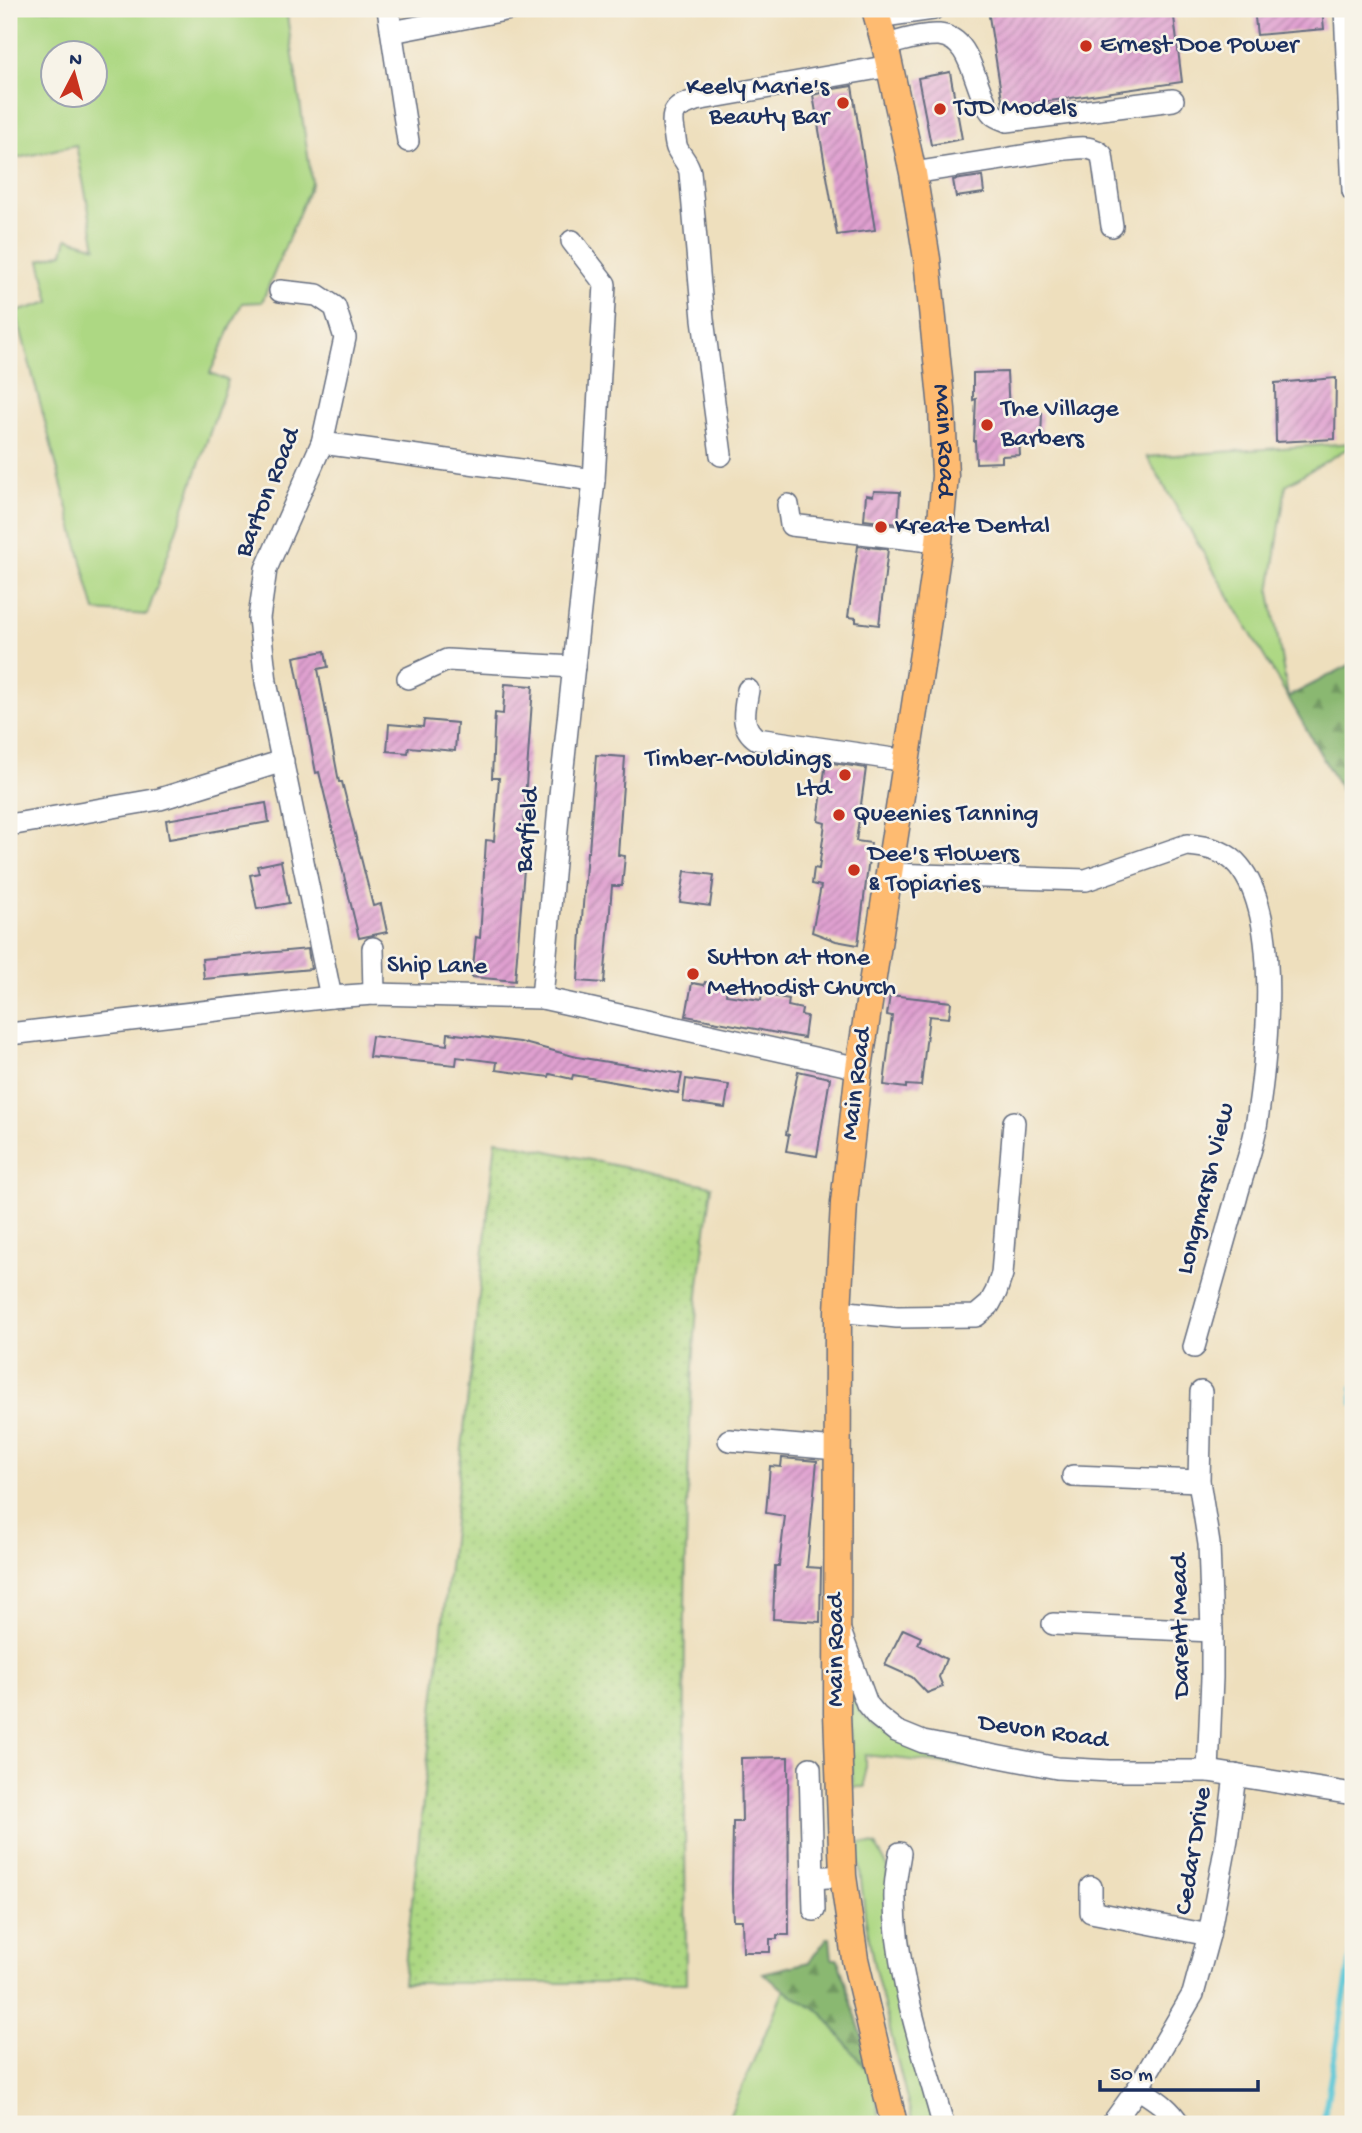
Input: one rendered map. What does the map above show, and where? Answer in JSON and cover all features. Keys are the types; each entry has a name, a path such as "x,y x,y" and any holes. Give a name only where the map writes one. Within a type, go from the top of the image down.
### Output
{"main road":[{"name":"Main Road","path":"876,13 913,173 927,259 942,409 945,476 939,542 859,1068 844,1203 838,1311 836,1622 843,1875 855,1959 894,2124"}],"street":[{"path":"388,9 408,141"},
{"path":"392,32 510,9"},
{"path":"876,13 933,9"},
{"path":"1345,9 1353,191"},
{"path":"721,454 703,319 690,172 686,159 678,149 672,121 673,113 681,106 696,100 888,56 926,35 949,37 961,49 971,63 982,96 994,116 1007,121 1173,100"},
{"path":"913,173 1066,149 1089,148 1102,155 1112,226"},
{"name":"Barfield","path":"542,998 560,795 594,480 605,284 572,241"},
{"name":"Barton Road","path":"280,291 317,295 335,307 345,338 322,443 266,569 259,618 266,682 331,997"},
{"path":"322,443 594,480"},
{"path":"788,505 791,525 939,542"},
{"path":"408,678 447,660 574,667"},
{"path":"748,690 744,719 746,729 757,739 907,761"},
{"path":"9,825 160,799 282,761"},
{"name":"Longmarsh View","path":"889,874 1086,880 1187,845 1204,845 1238,865 1256,898 1263,925 1268,1020 1255,1129 1194,1347"},
{"path":"373,948 374,994"},
{"name":"Ship Lane","path":"9,1034 374,994 542,998 859,1068"},
{"path":"838,1311 897,1317 976,1316 989,1305 1002,1273 1014,1122"},
{"name":"Darent Mead","path":"1201,1392 1199,1481 1209,1544 1212,1630 1208,1771"},
{"path":"729,1440 837,1449"},
{"path":"1073,1476 1199,1481"},
{"name":"Devon Road","path":"836,1622 867,1704 896,1731 923,1742 1057,1768 1208,1771 1353,1794"},
{"path":"1053,1624 1212,1630"},
{"path":"810,1768 814,1910"},
{"name":"Cedar Drive","path":"1112,2124 1138,2088 1193,1994 1209,1935 1227,1839 1235,1775"},
{"path":"900,1853 895,1889 901,1960 943,2124"},
{"path":"813,1878 843,1875"},
{"name":"Cedar Drive","path":"1091,1887 1091,1912 1209,1935"},
{"path":"1138,2088 1161,2103 1179,2124"}],"green space":[{"path":"9,9 286,9 312,182 262,302 242,303 210,373 228,380 147,615 95,611 16,312 50,302 40,260 63,253 67,238 96,247 76,145 9,160"},
{"path":"1353,443 1286,485 1270,592 1288,697 1147,457"},
{"path":"1353,665 1353,811 1288,697"},
{"path":"496,1140 712,1186 697,1307 688,1476 685,1645 686,1983 403,1983"},
{"path":"849,1677 859,1711 875,1726 986,1768 865,1755 865,1787 853,1787"},
{"path":"860,1843 876,1845 886,1864 936,2124 913,2124 873,1961 865,1916 858,1852"},
{"path":"827,1938 830,1938 832,1959 838,1959 871,2065 865,2068 822,2013 784,1990 763,1973 809,1962"},
{"path":"784,1990 822,2013 865,2068 871,2065 881,2124 726,2124"}],"building":[{"name":"Ernest Doe Power","path":"1173,9 1182,82 1008,107 1003,105 988,10"},
{"path":"1254,9 1322,9 1324,29 1257,35"},
{"name":"TJD Models","path":"950,72 962,139 931,145 918,78"},
{"path":"852,86 875,230 837,235 813,95"},
{"path":"982,176 984,193 956,197 953,180"},
{"path":"1007,372 1009,414 1042,413 1041,439 1019,440 1020,455 1002,456 1002,462 976,463 976,399 973,400 973,373"},
{"path":"1336,378 1335,439 1276,442 1275,383"},
{"path":"874,491 900,492 898,524 864,520 866,495 873,496"},
{"path":"858,546 888,549 879,625 856,622 856,618 848,617"},
{"path":"325,651 328,667 318,669 339,782 342,782 373,906 381,904 387,932 359,938 319,772 316,773 294,657"},
{"path":"505,684 533,686 522,843 526,844 515,981 472,977 476,937 480,938 486,840 494,841 499,778 492,778 495,713 503,714"},
{"path":"424,720 457,723 455,751 409,747 408,753 387,751 389,724 423,727"},
{"path":"596,755 625,757 618,855 625,856 622,886 612,886 604,983 578,981"},
{"path":"826,762 866,768 856,841 871,843 858,945 836,941 812,932 821,886 812,884 814,868 819,869 825,823 818,821"},
{"path":"266,803 269,822 169,839 166,820"},
{"path":"281,861 289,903 257,909 250,875 259,873 257,866"},
{"path":"685,871 714,875 710,906 680,902"},
{"path":"308,949 311,969 204,979 202,959"},
{"path":"705,982 727,986 726,995 761,1000 762,994 789,999 788,1006 802,1009 801,1015 807,1016 804,1038 686,1016 692,983 704,985"},
{"path":"890,995 951,1002 949,1018 929,1016 921,1086 906,1085 906,1088 884,1085 892,1016 887,1015"},
{"path":"448,1033 520,1042 577,1057 682,1074 678,1093 573,1075 572,1079 550,1074 549,1077 496,1070 497,1062 457,1057 456,1065 369,1057 372,1036 447,1045"},
{"path":"798,1071 830,1078 817,1156 786,1151 789,1135 786,1134"},
{"path":"686,1079 729,1085 725,1108 683,1102"},
{"path":"782,1458 817,1461 807,1567 821,1568 820,1622 773,1619 775,1566 779,1566 785,1516 766,1513 770,1466 781,1467"},
{"path":"903,1629 921,1637 918,1644 946,1659 939,1677 943,1687 927,1693 912,1677 885,1665"},
{"path":"788,1757 789,1935 777,1935 777,1939 770,1939 770,1952 743,1952 742,1920 733,1920 732,1892 733,1822 742,1822 741,1758"}],"waterway":[{"path":"1353,1388 1353,1403"},
{"path":"1323,2124 1353,1945"}],"place":[{"name":"Ernest Doe Power","path":"1086,46"},
{"name":"Keely Marie's Beauty Bar","path":"843,103"},
{"name":"TJD Models","path":"940,109"},
{"name":"The Village Barbers","path":"987,425"},
{"name":"Kreate Dental","path":"881,527"},
{"name":"Timber-Mouldings Ltd","path":"845,775"},
{"name":"Queenies Tanning","path":"839,815"},
{"name":"Dee's Flowers & Topiaries","path":"854,870"},
{"name":"Sutton at Hone Methodist Church","path":"693,974"}]}
